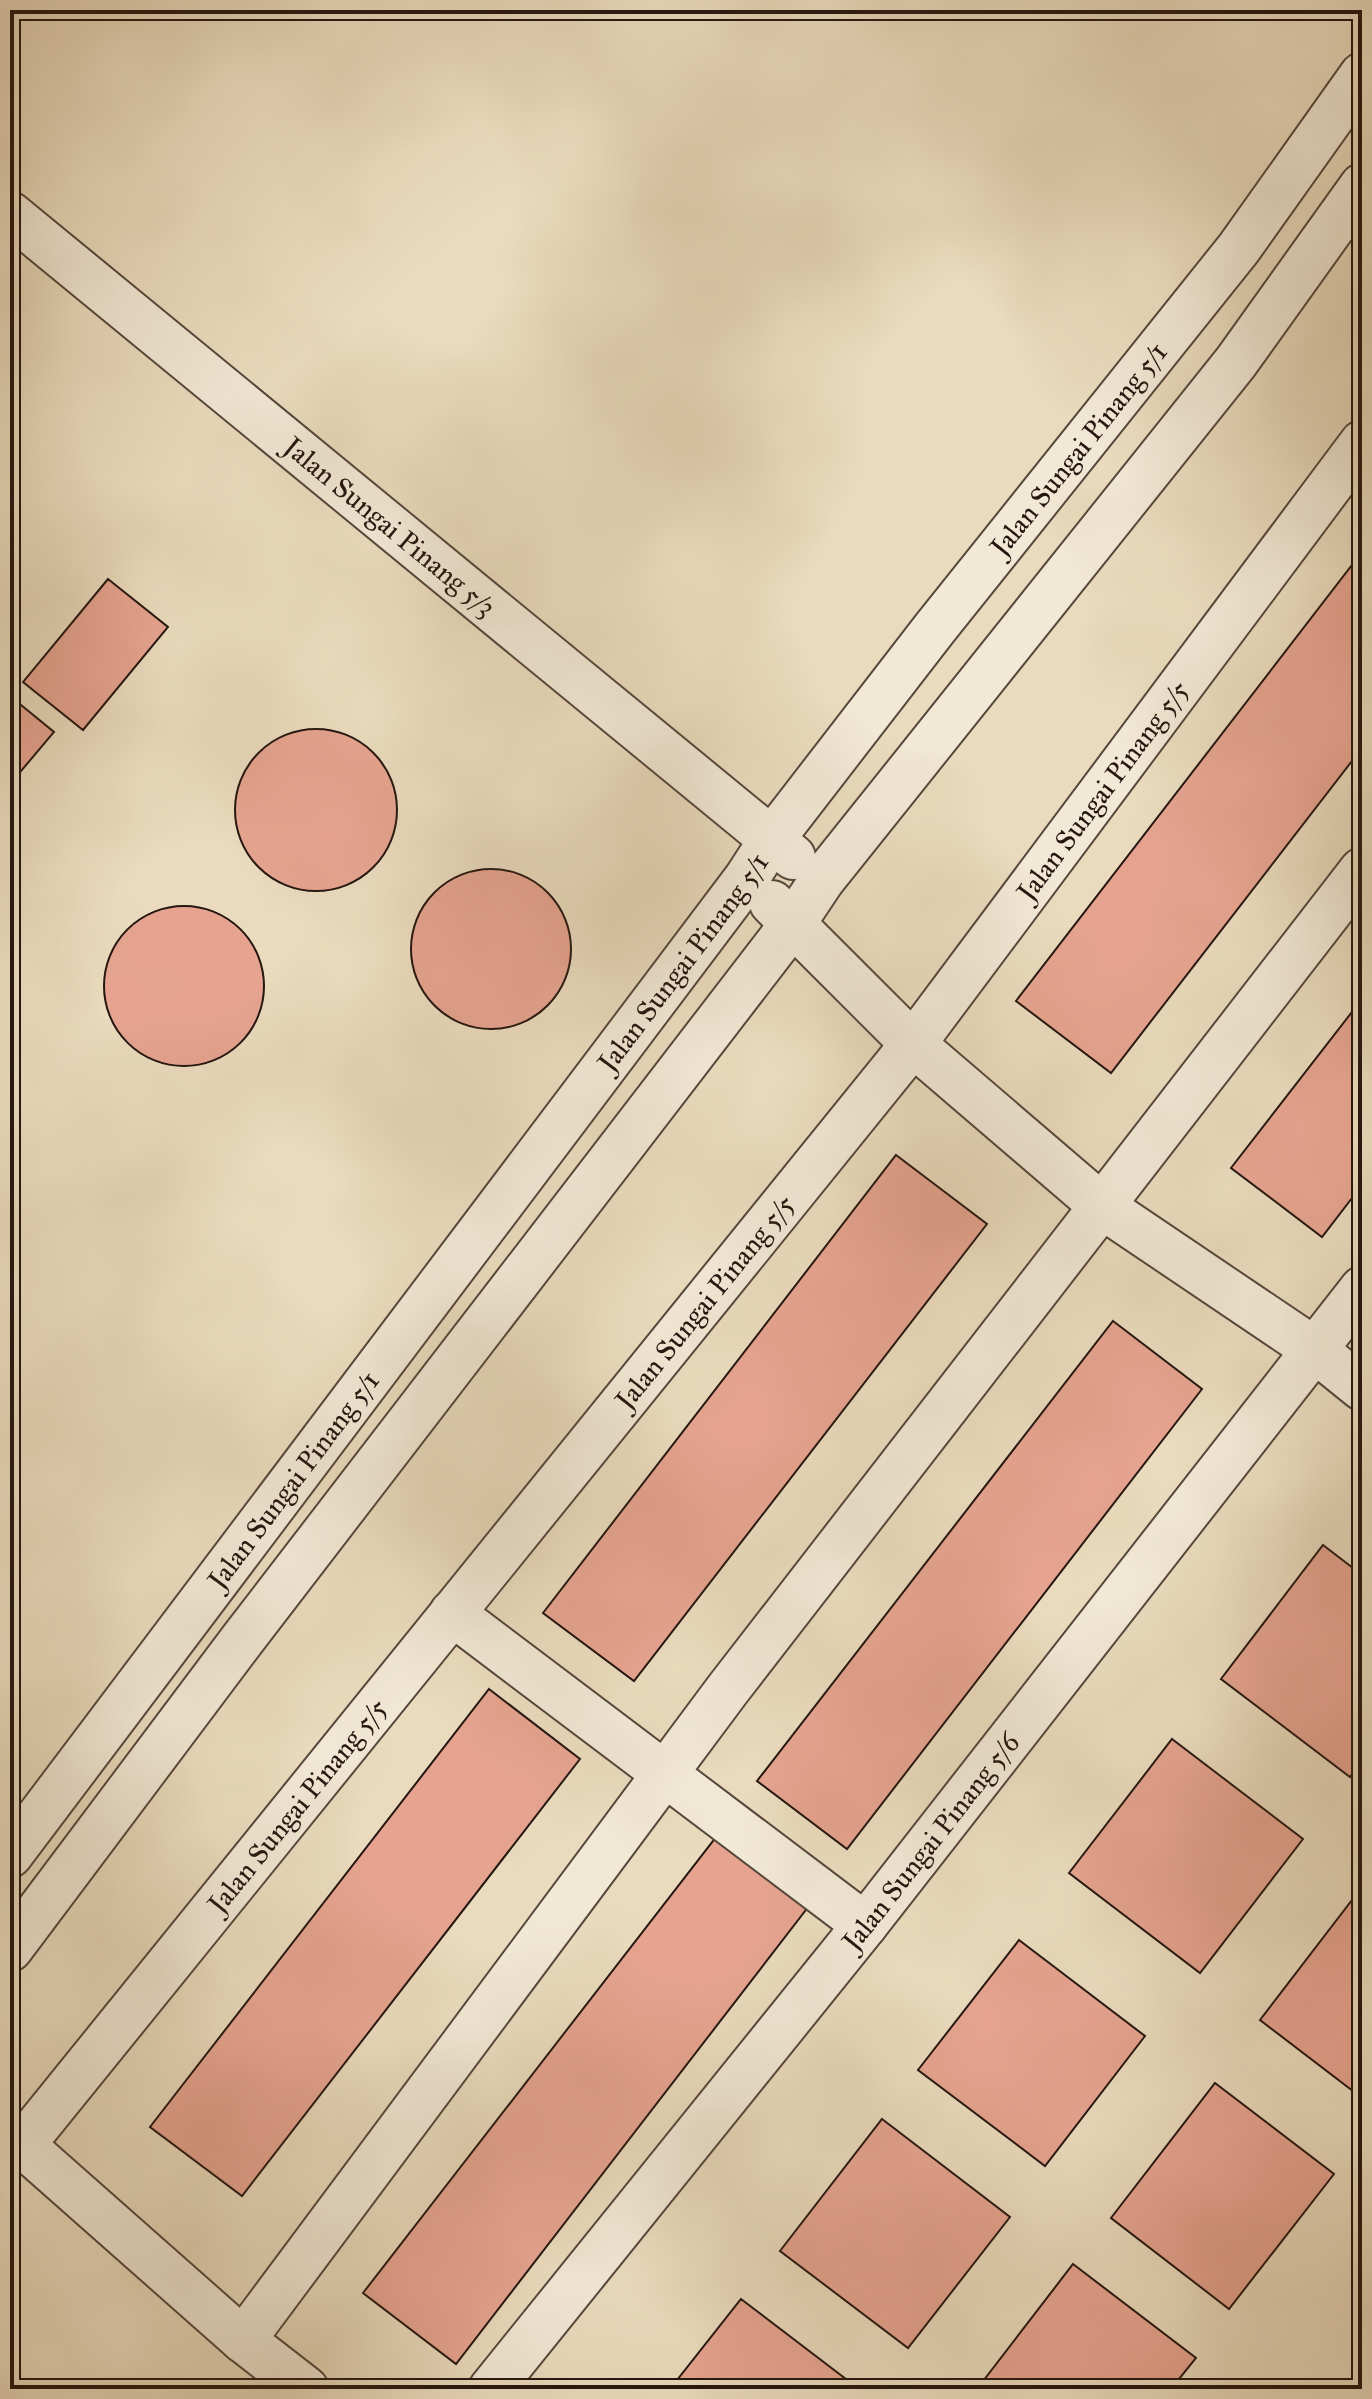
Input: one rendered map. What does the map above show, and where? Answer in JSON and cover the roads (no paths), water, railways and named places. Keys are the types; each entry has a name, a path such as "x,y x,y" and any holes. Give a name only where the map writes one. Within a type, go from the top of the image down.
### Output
{"street":[{"name":"Jalan Sungai Pinang 5/1","path":"10,1855 746,879 772,839 935,628 1239,248 1362,75"},
{"name":"Jalan Sungai Pinang 5/1","path":"10,1949 242,1640 794,922 822,880 1236,362 1362,186"},
{"name":"Jalan Sungai Pinang 5/3","path":"10,214 822,880"},
{"name":"Jalan Sungai Pinang 5/5","path":"17,2138 452,1613 913,1044 1358,458"},
{"path":"243,2340 728,1689 1362,870"},
{"path":"746,879 794,922 913,1044 1103,1207 1315,1350 1362,1388"},
{"name":"Jalan Sungai Pinang 5/6","path":"491,2389 865,1925 1362,1289"},
{"path":"452,1613 865,1925"},
{"path":"17,2138 243,2340 306,2389"}]}
